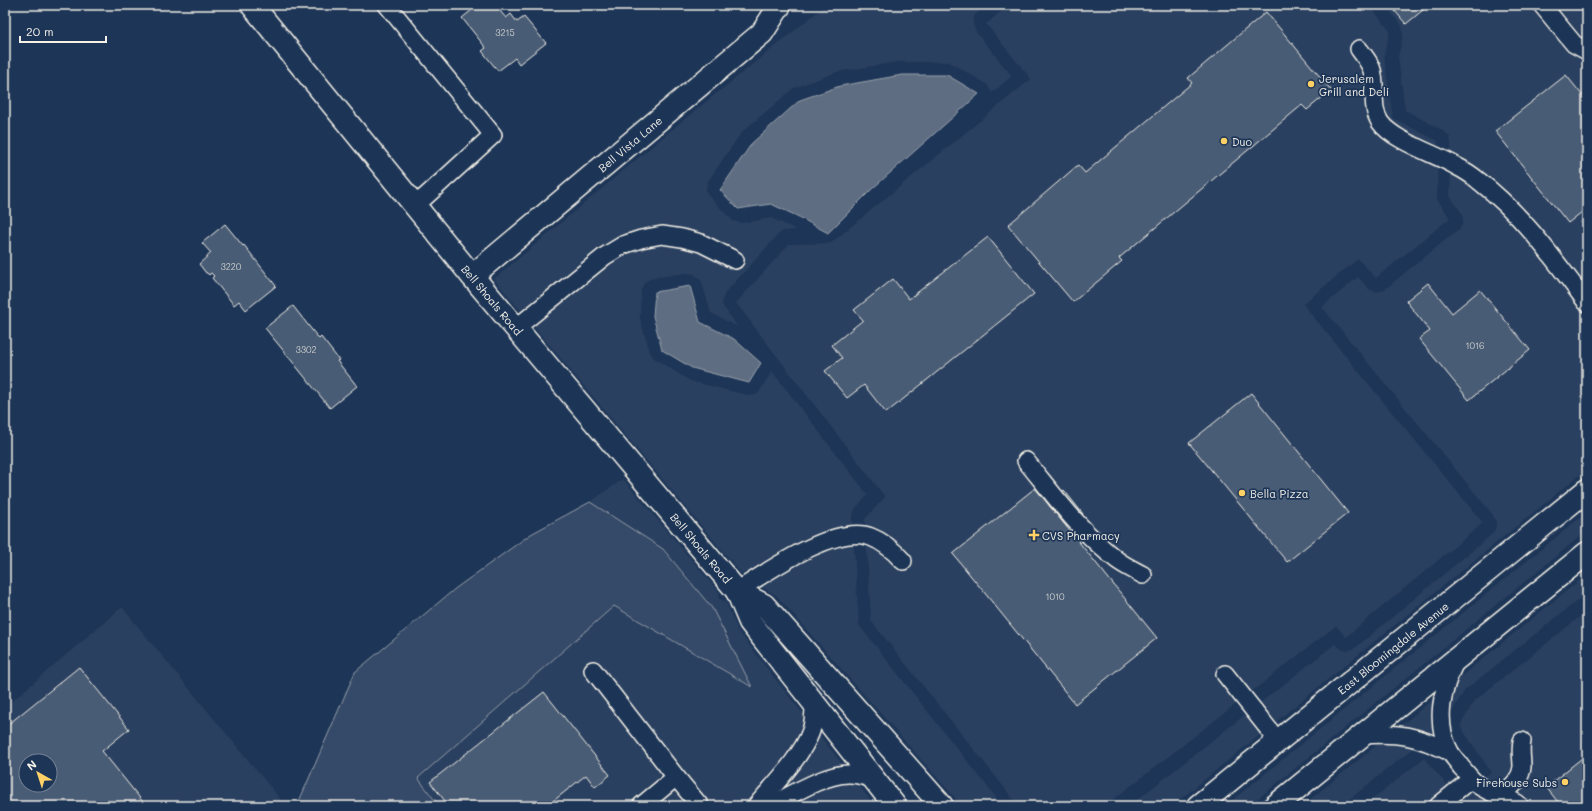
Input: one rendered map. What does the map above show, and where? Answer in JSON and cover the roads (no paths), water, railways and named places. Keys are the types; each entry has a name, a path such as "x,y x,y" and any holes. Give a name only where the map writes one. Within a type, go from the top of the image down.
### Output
{"main road":[{"name":"Bell Shoals Road","path":"252,5 472,276 737,591 750,622 895,806"},
{"name":"Bell Vista Lane","path":"472,276 762,33 780,5"},
{"name":"East Bloomingdale Avenue","path":"1198,806 1587,490"},
{"path":"1275,806 1587,553"},
{"name":"Bell Shoals Road","path":"737,591 764,605 942,806"}],"lane":[{"path":"387,5 493,135 415,206"},
{"path":"1542,5 1574,44 1587,51"},
{"path":"1359,49 1367,60 1373,74 1375,110 1381,123 1391,133 1405,141 1457,166 1497,195 1532,231 1587,303"},
{"path":"516,328 605,256 623,245 641,239 662,235 682,238 700,243 735,260"},
{"path":"1026,461 1080,526 1100,547 1118,561 1143,575"},
{"path":"737,591 804,550 829,540 850,535 870,536 888,546 904,560"},
{"path":"1456,658 1442,695 1443,731 1450,752 1471,779 1485,790 1520,806"},
{"path":"593,670 700,806"},
{"path":"1225,674 1278,741"},
{"path":"756,806 782,775 807,740 813,723 814,703"},
{"path":"1362,735 1386,733 1408,736 1430,742 1450,752"},
{"path":"1501,796 1517,781 1522,767 1522,741"},
{"path":"770,806 796,792 836,775 855,774 874,779"},
{"path":"641,806 676,777"},
{"path":"1438,806 1471,779"}],"place":[{"name":"Jerusalem Grill and Deli","path":"1311,84"},
{"name":"Duo","path":"1224,141"},
{"name":"Bella Pizza","path":"1242,493"},
{"name":"CVS Pharmacy","path":"1034,535"},
{"name":"Firehouse Subs","path":"1565,782"}]}
